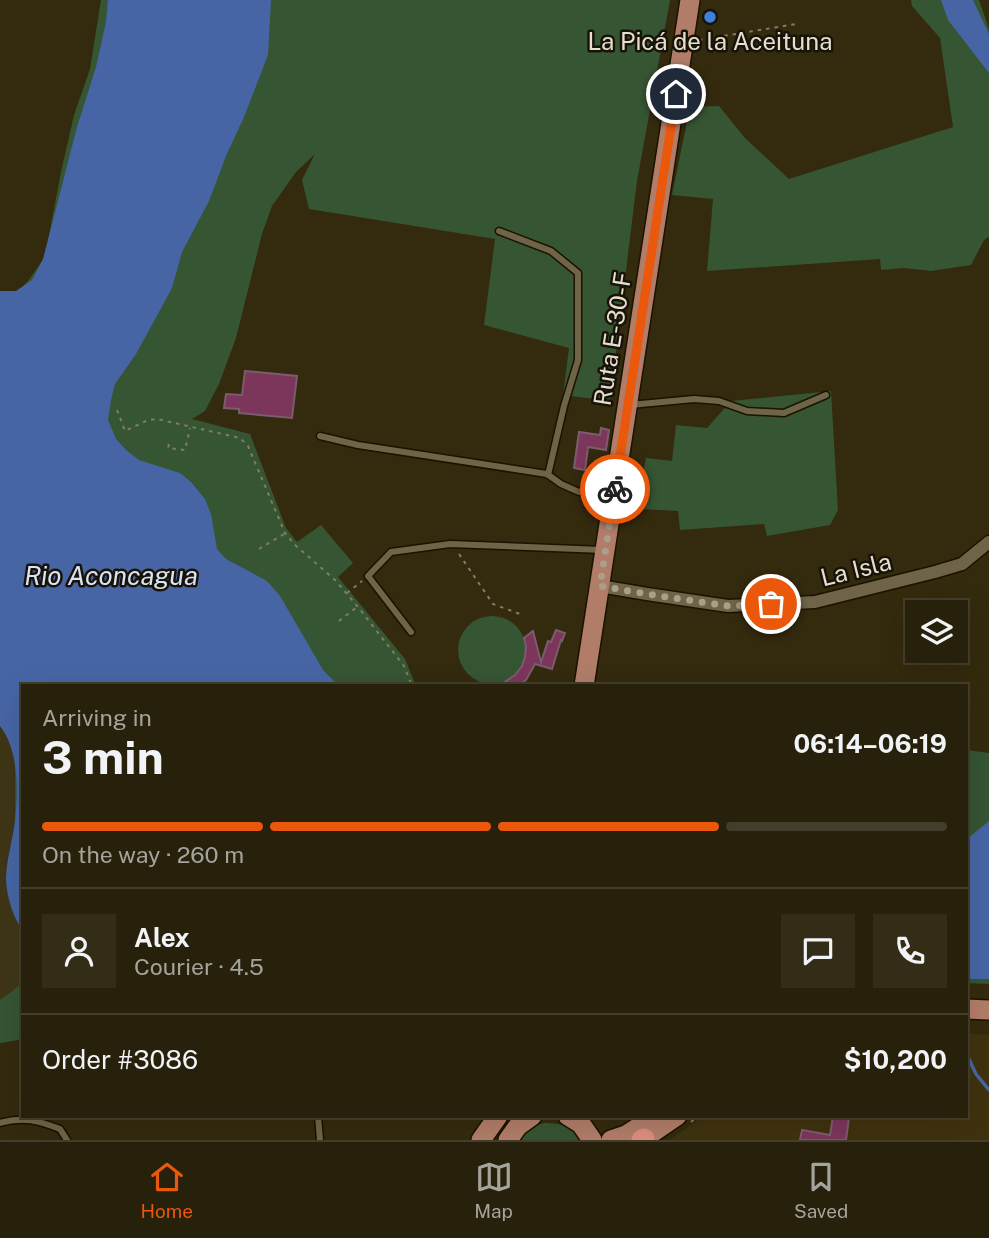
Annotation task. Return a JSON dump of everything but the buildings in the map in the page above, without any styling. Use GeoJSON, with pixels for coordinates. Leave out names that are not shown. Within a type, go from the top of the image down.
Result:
{"type":"FeatureCollection","features":[{"type":"Feature","properties":{"kind":"main road","name":"Ruta E-30-F"},"geometry":{"type":"LineString","coordinates":[[584,684],[690,0]]}},
{"type":"Feature","properties":{"kind":"main road"},"geometry":{"type":"LineString","coordinates":[[968,1009],[989,1010]]}},
{"type":"Feature","properties":{"kind":"main road"},"geometry":{"type":"LineString","coordinates":[[481,1140],[497,1118]]}},
{"type":"Feature","properties":{"kind":"main road"},"geometry":{"type":"LineString","coordinates":[[509,1139],[511,1118]]}},
{"type":"Feature","properties":{"kind":"main road"},"geometry":{"type":"LineString","coordinates":[[509,1139],[518,1126],[529,1118]]}},
{"type":"Feature","properties":{"kind":"main road"},"geometry":{"type":"LineString","coordinates":[[571,1118],[581,1124],[593,1140]]}},
{"type":"Feature","properties":{"kind":"main road"},"geometry":{"type":"LineString","coordinates":[[611,1140],[626,1135],[653,1118]]}},
{"type":"Feature","properties":{"kind":"main road"},"geometry":{"type":"LineString","coordinates":[[642,1139],[674,1118]]}},
{"type":"Feature","properties":{"kind":"street","name":"La Isla"},"geometry":{"type":"LineString","coordinates":[[600,586],[728,606],[815,602],[962,564],[989,542]]}},
{"type":"Feature","properties":{"kind":"lane"},"geometry":{"type":"LineString","coordinates":[[499,231],[551,251],[578,273],[578,360],[564,405],[548,475]]}},
{"type":"Feature","properties":{"kind":"lane"},"geometry":{"type":"LineString","coordinates":[[628,405],[694,399],[719,401],[747,411],[784,413],[826,395]]}},
{"type":"Feature","properties":{"kind":"lane"},"geometry":{"type":"LineString","coordinates":[[320,436],[358,445],[548,475],[579,492],[615,484]]}},
{"type":"Feature","properties":{"kind":"lane"},"geometry":{"type":"LineString","coordinates":[[411,632],[368,576],[391,552],[453,544],[605,550]]}},
{"type":"Feature","properties":{"kind":"lane"},"geometry":{"type":"LineString","coordinates":[[0,1122],[20,1118],[50,1125],[60,1129],[67,1140]]}},
{"type":"Feature","properties":{"kind":"lane"},"geometry":{"type":"LineString","coordinates":[[318,1118],[320,1140]]}},
{"type":"Feature","properties":{"kind":"path"},"geometry":{"type":"LineString","coordinates":[[684,42],[796,24]]}},
{"type":"Feature","properties":{"kind":"path"},"geometry":{"type":"LineString","coordinates":[[117,410],[125,431],[148,420],[157,419],[240,438],[248,446],[285,533],[335,580],[358,607],[404,666],[411,684]]}},
{"type":"Feature","properties":{"kind":"path"},"geometry":{"type":"LineString","coordinates":[[169,444],[168,448],[185,450],[190,427]]}},
{"type":"Feature","properties":{"kind":"path"},"geometry":{"type":"LineString","coordinates":[[259,549],[285,533]]}},
{"type":"Feature","properties":{"kind":"path"},"geometry":{"type":"LineString","coordinates":[[453,544],[494,604],[520,614]]}},
{"type":"Feature","properties":{"kind":"path"},"geometry":{"type":"LineString","coordinates":[[346,593],[368,576]]}},
{"type":"Feature","properties":{"kind":"path"},"geometry":{"type":"LineString","coordinates":[[339,621],[358,607]]}},
{"type":"Feature","properties":{"kind":"shaded area"},"geometry":{"type":"Polygon","coordinates":[[[968,1033],[989,1035],[989,1140],[669,1140],[702,1118],[968,1118],[968,1033]]]}},
{"type":"Feature","properties":{"kind":"green space"},"geometry":{"type":"Polygon","coordinates":[[[101,0],[670,0],[637,181],[610,401],[563,395],[569,348],[484,325],[495,239],[309,209],[302,180],[315,154],[296,172],[272,206],[262,234],[236,338],[219,384],[205,411],[192,419],[250,434],[286,528],[297,542],[321,525],[353,563],[338,577],[405,659],[415,684],[21,684],[21,1039],[0,1043],[0,295],[17,293],[45,257],[74,115],[90,69],[101,0]]]}},
{"type":"Feature","properties":{"kind":"green space"},"geometry":{"type":"Polygon","coordinates":[[[911,0],[979,0],[989,29],[989,237],[984,240],[971,265],[931,271],[904,268],[881,270],[880,259],[707,271],[713,199],[672,195],[690,107],[719,106],[745,138],[789,179],[953,127],[940,38],[912,6],[911,0]]]}},
{"type":"Feature","properties":{"kind":"green space"},"geometry":{"type":"Polygon","coordinates":[[[831,391],[838,510],[830,525],[767,536],[764,524],[680,530],[678,511],[622,508],[627,486],[640,488],[646,458],[672,461],[676,425],[707,428],[731,401],[831,391]]]}},
{"type":"Feature","properties":{"kind":"green space"},"geometry":{"type":"Polygon","coordinates":[[[492,616],[505,619],[516,626],[523,637],[526,650],[523,663],[516,674],[505,681],[492,684],[479,681],[468,674],[461,663],[458,650],[461,637],[468,626],[479,619],[492,616]]]}},
{"type":"Feature","properties":{"kind":"green space"},"geometry":{"type":"Polygon","coordinates":[[[968,750],[989,753],[989,984],[968,983],[968,750]]]}},
{"type":"Feature","properties":{"kind":"green space"},"geometry":{"type":"Polygon","coordinates":[[[544,1123],[566,1126],[582,1140],[519,1140],[530,1129],[544,1123]]]}},
{"type":"Feature","properties":{"kind":"sand"},"geometry":{"type":"Polygon","coordinates":[[[0,726],[6,733],[15,756],[15,821],[10,849],[21,930],[21,984],[0,1000],[0,726]]]}},
{"type":"Feature","properties":{"kind":"water","name":"Rio Aconcagua"},"geometry":{"type":"Polygon","coordinates":[[[108,0],[271,0],[268,55],[244,117],[209,201],[182,252],[172,288],[136,354],[115,384],[108,420],[116,439],[139,460],[180,473],[191,482],[205,499],[211,514],[217,549],[226,559],[267,581],[280,596],[323,670],[337,684],[21,684],[21,927],[13,913],[6,880],[15,821],[16,771],[11,747],[0,726],[0,291],[16,291],[32,280],[43,259],[106,22],[108,0]]]}},
{"type":"Feature","properties":{"kind":"water"},"geometry":{"type":"Polygon","coordinates":[[[941,0],[973,0],[989,34],[989,73],[948,20],[941,0]]]}},
{"type":"Feature","properties":{"kind":"water"},"geometry":{"type":"Polygon","coordinates":[[[989,821],[989,979],[968,979],[968,838],[989,821]]]}},
{"type":"Feature","properties":{"kind":"waterway"},"geometry":{"type":"LineString","coordinates":[[968,1057],[976,1074],[989,1090]]}},
{"type":"Feature","properties":{"kind":"way so far"},"geometry":{"type":"LineString","coordinates":[[615,489],[600,586],[728,606],[771,604]]}},
{"type":"Feature","properties":{"kind":"place","name":"La Picá de la Aceituna"},"geometry":{"type":"Point","coordinates":[710,17]}},
{"type":"Feature","properties":{"kind":"route"},"geometry":{"type":"LineString","coordinates":[[615,489],[676,94]]}}]}
